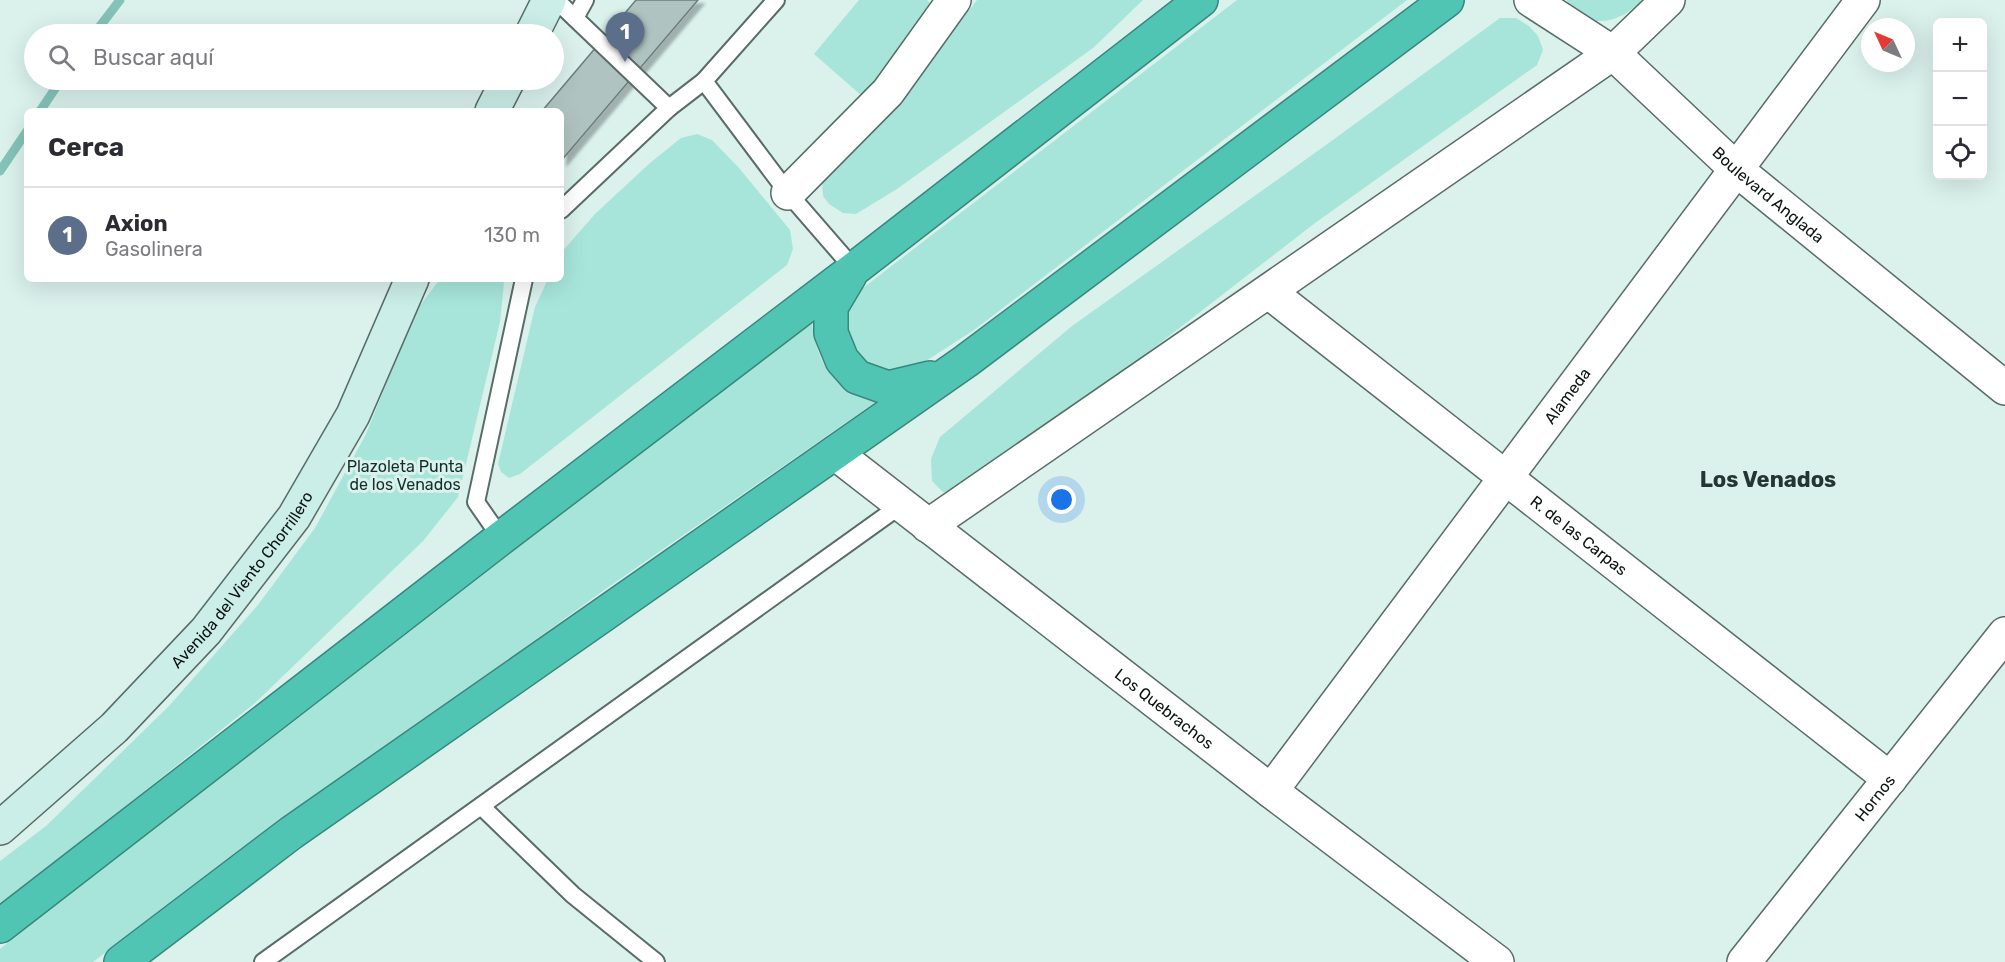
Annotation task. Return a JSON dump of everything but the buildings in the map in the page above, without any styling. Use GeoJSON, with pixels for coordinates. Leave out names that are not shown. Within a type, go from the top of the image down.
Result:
{"type":"FeatureCollection","features":[{"type":"Feature","properties":{"kind":"highway"},"geometry":{"type":"LineString","coordinates":[[0,926],[1201,0]]}},
{"type":"Feature","properties":{"kind":"highway"},"geometry":{"type":"LineString","coordinates":[[132,959],[291,833],[966,361],[1447,0]]}},
{"type":"Feature","properties":{"kind":"highway"},"geometry":{"type":"LineString","coordinates":[[854,269],[831,307],[831,333],[842,360],[857,377],[888,388],[925,381],[966,361]]}},
{"type":"Feature","properties":{"kind":"main road"},"geometry":{"type":"LineString","coordinates":[[544,24],[562,9]]}},
{"type":"Feature","properties":{"kind":"main road"},"geometry":{"type":"LineString","coordinates":[[494,108],[503,90]]}},
{"type":"Feature","properties":{"kind":"main road","name":"Avenida del Viento Chorrillero"},"geometry":{"type":"LineString","coordinates":[[0,828],[114,728],[206,631],[294,517],[353,416],[411,282]]}},
{"type":"Feature","properties":{"kind":"street"},"geometry":{"type":"LineString","coordinates":[[788,193],[888,93],[954,0]]}},
{"type":"Feature","properties":{"kind":"street","name":"Boulevard Anglada"},"geometry":{"type":"LineString","coordinates":[[1531,0],[1613,53],[1737,170],[2005,388]]}},
{"type":"Feature","properties":{"kind":"street"},"geometry":{"type":"LineString","coordinates":[[928,526],[1613,53],[1668,0]]}},
{"type":"Feature","properties":{"kind":"street","name":"Alameda"},"geometry":{"type":"LineString","coordinates":[[1271,791],[1863,0]]}},
{"type":"Feature","properties":{"kind":"street","name":"R. de las Carpas"},"geometry":{"type":"LineString","coordinates":[[1269,292],[1890,778]]}},
{"type":"Feature","properties":{"kind":"street","name":"Los Quebrachos"},"geometry":{"type":"LineString","coordinates":[[835,453],[1271,791],[1497,962]]}},
{"type":"Feature","properties":{"kind":"street","name":"Hornos"},"geometry":{"type":"LineString","coordinates":[[1744,962],[2005,634]]}},
{"type":"Feature","properties":{"kind":"lane"},"geometry":{"type":"LineString","coordinates":[[556,0],[562,9],[669,108]]}},
{"type":"Feature","properties":{"kind":"lane"},"geometry":{"type":"LineString","coordinates":[[562,9],[585,0]]}},
{"type":"Feature","properties":{"kind":"lane"},"geometry":{"type":"LineString","coordinates":[[564,207],[669,108],[704,81],[776,0]]}},
{"type":"Feature","properties":{"kind":"lane"},"geometry":{"type":"LineString","coordinates":[[704,81],[788,193],[854,269]]}},
{"type":"Feature","properties":{"kind":"lane"},"geometry":{"type":"LineString","coordinates":[[501,538],[476,502],[523,282]]}},
{"type":"Feature","properties":{"kind":"lane"},"geometry":{"type":"LineString","coordinates":[[263,962],[901,505]]}},
{"type":"Feature","properties":{"kind":"lane"},"geometry":{"type":"LineString","coordinates":[[481,806],[573,895],[656,962]]}},
{"type":"Feature","properties":{"kind":"green space"},"geometry":{"type":"Polygon","coordinates":[[[859,0],[927,0],[931,4],[902,55],[862,96],[814,54],[859,0]]]}},
{"type":"Feature","properties":{"kind":"green space"},"geometry":{"type":"Polygon","coordinates":[[[977,0],[1143,0],[1093,48],[897,189],[856,214],[843,213],[829,204],[823,196],[822,181],[938,41],[948,38],[977,0]]]}},
{"type":"Feature","properties":{"kind":"green space"},"geometry":{"type":"Polygon","coordinates":[[[1237,0],[1407,0],[974,330],[926,361],[894,374],[873,368],[857,353],[846,333],[849,310],[863,288],[1237,0]]]}},
{"type":"Feature","properties":{"kind":"green space"},"geometry":{"type":"Polygon","coordinates":[[[1567,0],[1643,0],[1619,17],[1601,21],[1584,17],[1571,7],[1567,0]]]}},
{"type":"Feature","properties":{"kind":"green space"},"geometry":{"type":"Polygon","coordinates":[[[1500,18],[1516,18],[1529,26],[1538,36],[1543,50],[1537,65],[1315,223],[1040,436],[963,490],[943,492],[932,481],[931,459],[940,437],[1072,326],[1500,18]]]}},
{"type":"Feature","properties":{"kind":"green space"},"geometry":{"type":"Polygon","coordinates":[[[697,134],[712,140],[739,168],[790,230],[793,249],[787,265],[520,474],[509,478],[501,472],[498,464],[535,307],[547,282],[564,282],[564,250],[595,214],[681,138],[697,134]]]}},
{"type":"Feature","properties":{"kind":"green space","name":"Plazoleta Punta de los Venados"},"geometry":{"type":"Polygon","coordinates":[[[438,282],[504,283],[500,322],[458,497],[423,541],[255,703],[0,906],[0,861],[46,826],[169,706],[258,605],[315,528],[366,434],[415,312],[438,282]]]}},
{"type":"Feature","properties":{"kind":"green space"},"geometry":{"type":"Polygon","coordinates":[[[812,321],[818,351],[830,373],[849,389],[877,401],[607,588],[150,918],[93,962],[0,962],[0,949],[173,812],[812,321]]]}},
{"type":"Feature","properties":{"kind":"waterway"},"geometry":{"type":"LineString","coordinates":[[102,24],[120,0]]}},
{"type":"Feature","properties":{"kind":"waterway"},"geometry":{"type":"LineString","coordinates":[[42,108],[54,90]]}},
{"type":"Feature","properties":{"kind":"waterway"},"geometry":{"type":"LineString","coordinates":[[0,171],[24,135]]}},
{"type":"Feature","properties":{"kind":"place","name":"Axion"},"geometry":{"type":"Point","coordinates":[625,62]}},
{"type":"Feature","properties":{"kind":"district","name":"Los Venados"},"geometry":{"type":"Point","coordinates":[1768,479]}}]}
